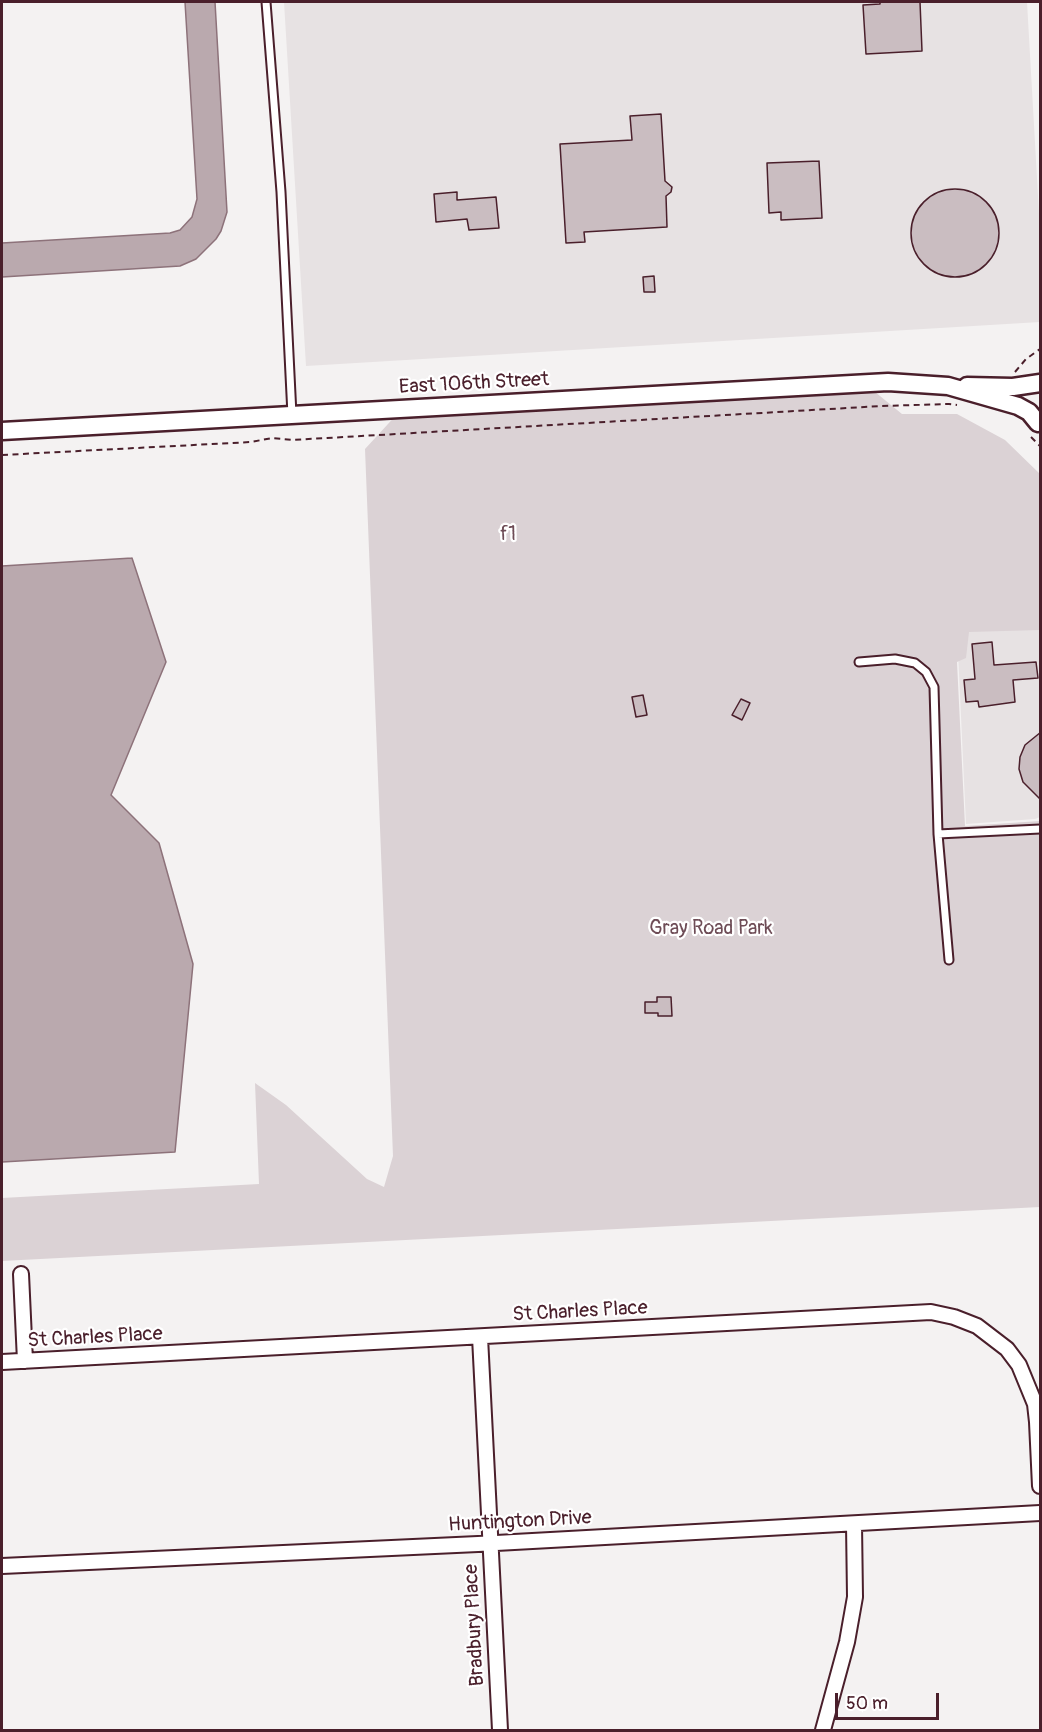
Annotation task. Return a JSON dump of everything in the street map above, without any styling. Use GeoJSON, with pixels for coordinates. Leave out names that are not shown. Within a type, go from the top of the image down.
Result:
{"type":"FeatureCollection","features":[{"type":"Feature","properties":{"kind":"street","name":"East 106th Street"},"geometry":{"type":"LineString","coordinates":[[2,431],[870,382],[1013,387],[1041,384]]}},
{"type":"Feature","properties":{"kind":"street"},"geometry":{"type":"LineString","coordinates":[[1036,428],[1034,405],[1036,393],[1041,384]]}},
{"type":"Feature","properties":{"kind":"street","name":"East 106th Street"},"geometry":{"type":"LineString","coordinates":[[948,386],[1018,406],[1029,412],[1036,428]]}},
{"type":"Feature","properties":{"kind":"street"},"geometry":{"type":"LineString","coordinates":[[21,1274],[25,1361]]}},
{"type":"Feature","properties":{"kind":"street","name":"St Charles Place"},"geometry":{"type":"LineString","coordinates":[[2,1362],[930,1312],[954,1317],[977,1326],[1007,1349],[1019,1365],[1035,1404],[1041,1486]]}},
{"type":"Feature","properties":{"kind":"street","name":"Bradbury Place"},"geometry":{"type":"LineString","coordinates":[[480,1337],[500,1731]]}},
{"type":"Feature","properties":{"kind":"street","name":"Huntington Drive"},"geometry":{"type":"LineString","coordinates":[[2,1566],[491,1544],[1041,1513]]}},
{"type":"Feature","properties":{"kind":"street"},"geometry":{"type":"LineString","coordinates":[[823,1731],[847,1642],[855,1597],[854,1524]]}},
{"type":"Feature","properties":{"kind":"lane"},"geometry":{"type":"LineString","coordinates":[[266,2],[281,192],[292,416]]}},
{"type":"Feature","properties":{"kind":"lane"},"geometry":{"type":"LineString","coordinates":[[859,662],[895,659],[915,663],[926,672],[934,687],[938,834],[949,960]]}},
{"type":"Feature","properties":{"kind":"lane"},"geometry":{"type":"LineString","coordinates":[[938,834],[1041,829]]}},
{"type":"Feature","properties":{"kind":"path"},"geometry":{"type":"LineString","coordinates":[[1013,375],[1026,359],[1041,349]]}},
{"type":"Feature","properties":{"kind":"path"},"geometry":{"type":"LineString","coordinates":[[2,455],[251,442],[272,438],[314,439],[882,406],[949,404],[958,406]]}},
{"type":"Feature","properties":{"kind":"path"},"geometry":{"type":"LineString","coordinates":[[1036,428],[1041,446]]}},
{"type":"Feature","properties":{"kind":"shaded area"},"geometry":{"type":"Polygon","coordinates":[[[185,2],[215,2],[227,212],[216,239],[196,259],[180,266],[2,277],[2,243],[170,233],[180,230],[192,217],[197,199],[185,2]]]}},
{"type":"Feature","properties":{"kind":"shaded area"},"geometry":{"type":"Polygon","coordinates":[[[284,2],[1027,2],[1040,231],[1040,322],[306,366],[284,2]]]}},
{"type":"Feature","properties":{"kind":"shaded area"},"geometry":{"type":"Polygon","coordinates":[[[132,558],[166,662],[111,795],[159,843],[193,964],[175,1152],[2,1162],[2,566],[132,558]]]}},
{"type":"Feature","properties":{"kind":"shaded area"},"geometry":{"type":"Polygon","coordinates":[[[1040,625],[1040,817],[966,824],[957,630],[1040,625]]]}},
{"type":"Feature","properties":{"kind":"green space"},"geometry":{"type":"Polygon","coordinates":[[[869,387],[902,414],[957,414],[1005,440],[1040,474],[1040,630],[969,632],[966,658],[957,662],[965,826],[1040,821],[1040,1207],[2,1261],[2,1198],[259,1184],[255,1083],[286,1105],[367,1179],[384,1187],[393,1156],[365,449],[399,412],[869,387]]]}},
{"type":"Feature","properties":{"kind":"building"},"geometry":{"type":"Polygon","coordinates":[[[880,2],[920,2],[922,51],[866,54],[863,5],[880,4],[880,2]]]}},
{"type":"Feature","properties":{"kind":"building"},"geometry":{"type":"Polygon","coordinates":[[[661,114],[665,181],[672,187],[671,192],[666,196],[667,227],[584,232],[585,242],[566,243],[560,144],[632,140],[630,116],[661,114]]]}},
{"type":"Feature","properties":{"kind":"building"},"geometry":{"type":"Polygon","coordinates":[[[819,161],[822,218],[781,220],[781,212],[769,213],[767,163],[819,161]]]}},
{"type":"Feature","properties":{"kind":"building"},"geometry":{"type":"Polygon","coordinates":[[[955,189],[972,192],[986,202],[996,216],[999,233],[996,250],[986,264],[972,274],[955,277],[938,274],[924,264],[914,250],[911,233],[914,216],[924,202],[938,192],[955,189]]]}},
{"type":"Feature","properties":{"kind":"building"},"geometry":{"type":"Polygon","coordinates":[[[457,192],[457,200],[496,197],[499,228],[469,230],[467,219],[436,222],[434,194],[457,192]]]}},
{"type":"Feature","properties":{"kind":"building"},"geometry":{"type":"Polygon","coordinates":[[[654,276],[655,292],[644,292],[643,277],[654,276]]]}},
{"type":"Feature","properties":{"kind":"building"},"geometry":{"type":"Polygon","coordinates":[[[992,642],[994,665],[1036,662],[1038,678],[1013,680],[1015,702],[979,707],[978,701],[966,702],[964,680],[975,679],[972,644],[992,642]]]}},
{"type":"Feature","properties":{"kind":"building"},"geometry":{"type":"Polygon","coordinates":[[[643,695],[647,715],[636,717],[632,697],[643,695]]]}},
{"type":"Feature","properties":{"kind":"building"},"geometry":{"type":"Polygon","coordinates":[[[741,699],[750,703],[742,720],[732,715],[741,699]]]}},
{"type":"Feature","properties":{"kind":"building"},"geometry":{"type":"Polygon","coordinates":[[[1041,732],[1041,800],[1023,782],[1019,769],[1020,757],[1025,745],[1041,732]]]}},
{"type":"Feature","properties":{"kind":"building"},"geometry":{"type":"Polygon","coordinates":[[[657,997],[671,997],[672,1016],[645,1013],[645,1002],[657,1002],[657,997]]]}},
{"type":"Feature","properties":{"kind":"park label","name":"f1"},"geometry":{"type":"Point","coordinates":[508,535]}},
{"type":"Feature","properties":{"kind":"park label","name":"Gray Road Park"},"geometry":{"type":"Point","coordinates":[711,929]}}]}
